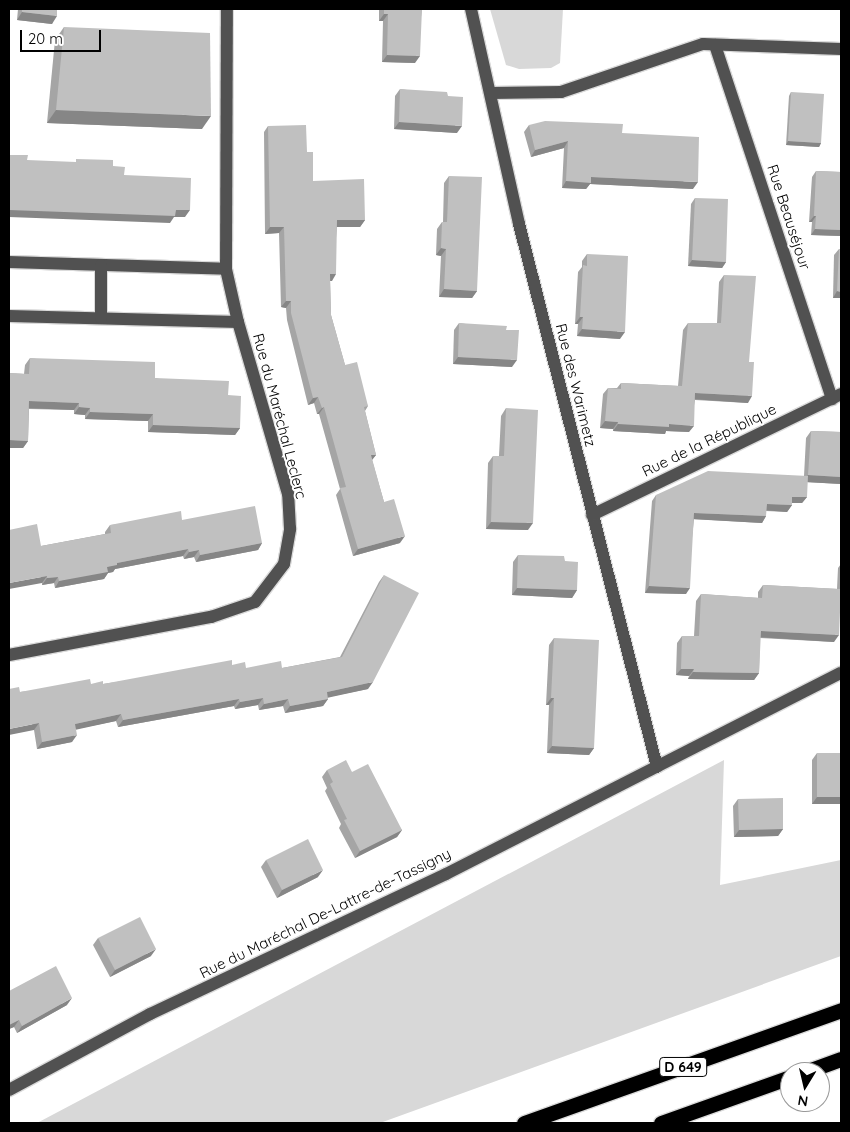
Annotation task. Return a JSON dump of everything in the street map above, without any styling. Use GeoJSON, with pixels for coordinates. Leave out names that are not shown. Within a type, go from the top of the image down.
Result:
{"type":"FeatureCollection","features":[{"type":"Feature","properties":{"kind":"highway","name":"D 649"},"geometry":{"type":"LineString","coordinates":[[524,1123],[841,1010]]}},
{"type":"Feature","properties":{"kind":"highway"},"geometry":{"type":"LineString","coordinates":[[661,1123],[780,1081]]}},
{"type":"Feature","properties":{"kind":"street","name":"Rue du Maréchal Leclerc"},"geometry":{"type":"LineString","coordinates":[[9,655],[211,618],[255,602],[284,564],[290,529],[288,494],[238,322],[226,269],[227,9]]}},
{"type":"Feature","properties":{"kind":"street","name":"Rue des Warimetz"},"geometry":{"type":"LineString","coordinates":[[471,9],[522,233],[657,766]]}},
{"type":"Feature","properties":{"kind":"street"},"geometry":{"type":"LineString","coordinates":[[490,93],[561,92],[703,44],[841,50]]}},
{"type":"Feature","properties":{"kind":"street","name":"Rue Beauséjour"},"geometry":{"type":"LineString","coordinates":[[715,45],[836,397]]}},
{"type":"Feature","properties":{"kind":"street"},"geometry":{"type":"LineString","coordinates":[[9,262],[226,269]]}},
{"type":"Feature","properties":{"kind":"street"},"geometry":{"type":"LineString","coordinates":[[101,265],[101,318]]}},
{"type":"Feature","properties":{"kind":"street"},"geometry":{"type":"LineString","coordinates":[[9,316],[238,322]]}},
{"type":"Feature","properties":{"kind":"street","name":"Rue de la République"},"geometry":{"type":"LineString","coordinates":[[592,515],[836,397]]}},
{"type":"Feature","properties":{"kind":"street","name":"Rue du Maréchal De-Lattre-de-Tassigny"},"geometry":{"type":"LineString","coordinates":[[9,1090],[150,1014],[446,874],[841,673]]}},
{"type":"Feature","properties":{"kind":"shaded area"},"geometry":{"type":"Polygon","coordinates":[[[490,9],[563,9],[560,63],[551,68],[519,69],[506,65],[490,9]]]}},
{"type":"Feature","properties":{"kind":"shaded area"},"geometry":{"type":"Polygon","coordinates":[[[724,760],[720,885],[841,860],[841,956],[380,1123],[37,1123],[724,760]]]}},
{"type":"Feature","properties":{"kind":"building"},"geometry":{"type":"Polygon","coordinates":[[[22,9],[57,9],[57,16],[22,12],[22,9]]]}},
{"type":"Feature","properties":{"kind":"building"},"geometry":{"type":"Polygon","coordinates":[[[384,9],[422,9],[420,56],[387,55],[388,14],[384,14],[384,9]]]}},
{"type":"Feature","properties":{"kind":"building"},"geometry":{"type":"Polygon","coordinates":[[[64,27],[210,33],[211,116],[56,110],[64,27]]]}},
{"type":"Feature","properties":{"kind":"building"},"geometry":{"type":"Polygon","coordinates":[[[400,89],[447,92],[448,96],[463,97],[462,126],[399,122],[400,89]]]}},
{"type":"Feature","properties":{"kind":"building"},"geometry":{"type":"Polygon","coordinates":[[[791,92],[824,94],[821,143],[788,141],[791,92]]]}},
{"type":"Feature","properties":{"kind":"building"},"geometry":{"type":"Polygon","coordinates":[[[545,121],[623,124],[622,133],[699,137],[698,182],[591,177],[591,183],[566,181],[568,141],[535,150],[529,125],[545,121]]]}},
{"type":"Feature","properties":{"kind":"building"},"geometry":{"type":"Polygon","coordinates":[[[306,125],[307,152],[313,152],[313,181],[364,179],[365,220],[337,220],[336,274],[330,274],[331,315],[345,365],[357,362],[368,406],[364,407],[376,455],[371,455],[384,502],[394,499],[405,536],[358,549],[340,488],[346,487],[324,407],[322,408],[318,397],[313,398],[291,313],[291,301],[286,301],[284,227],[270,227],[268,126],[306,125]]]}},
{"type":"Feature","properties":{"kind":"building"},"geometry":{"type":"Polygon","coordinates":[[[9,155],[28,155],[27,160],[76,162],[76,159],[113,160],[113,166],[125,167],[124,175],[191,178],[190,210],[176,210],[175,216],[9,210],[9,155]]]}},
{"type":"Feature","properties":{"kind":"building"},"geometry":{"type":"Polygon","coordinates":[[[816,171],[841,172],[841,230],[815,229],[816,171]]]}},
{"type":"Feature","properties":{"kind":"building"},"geometry":{"type":"Polygon","coordinates":[[[449,176],[482,177],[477,291],[444,289],[446,249],[441,248],[442,222],[447,222],[449,176]]]}},
{"type":"Feature","properties":{"kind":"building"},"geometry":{"type":"Polygon","coordinates":[[[695,198],[728,199],[726,262],[692,260],[695,198]]]}},
{"type":"Feature","properties":{"kind":"building"},"geometry":{"type":"Polygon","coordinates":[[[839,249],[841,249],[841,292],[837,291],[839,249]]]}},
{"type":"Feature","properties":{"kind":"building"},"geometry":{"type":"Polygon","coordinates":[[[587,254],[628,256],[625,332],[582,329],[583,317],[580,317],[583,265],[587,266],[587,254]]]}},
{"type":"Feature","properties":{"kind":"building"},"geometry":{"type":"Polygon","coordinates":[[[724,275],[756,276],[749,362],[754,362],[752,396],[695,393],[694,426],[669,424],[669,427],[618,424],[618,422],[605,421],[608,388],[621,389],[621,383],[682,386],[688,323],[721,323],[724,275]]]}},
{"type":"Feature","properties":{"kind":"building"},"geometry":{"type":"Polygon","coordinates":[[[459,323],[507,326],[506,330],[519,330],[517,360],[458,357],[459,323]]]}},
{"type":"Feature","properties":{"kind":"building"},"geometry":{"type":"Polygon","coordinates":[[[30,358],[155,362],[155,378],[229,381],[228,395],[241,396],[240,428],[153,425],[153,414],[90,412],[90,408],[79,407],[79,403],[29,401],[28,441],[9,440],[9,373],[29,374],[30,358]]]}},
{"type":"Feature","properties":{"kind":"building"},"geometry":{"type":"Polygon","coordinates":[[[506,408],[538,410],[533,523],[491,522],[493,456],[504,456],[506,408]]]}},
{"type":"Feature","properties":{"kind":"building"},"geometry":{"type":"Polygon","coordinates":[[[811,431],[841,432],[841,477],[808,475],[811,431]]]}},
{"type":"Feature","properties":{"kind":"building"},"geometry":{"type":"Polygon","coordinates":[[[708,471],[808,476],[807,497],[792,497],[792,505],[767,504],[766,516],[694,513],[690,588],[649,586],[656,495],[708,471]]]}},
{"type":"Feature","properties":{"kind":"building"},"geometry":{"type":"Polygon","coordinates":[[[255,506],[262,543],[200,555],[199,550],[189,552],[188,549],[117,563],[117,565],[107,567],[108,572],[59,581],[58,577],[47,578],[47,576],[9,583],[9,530],[37,524],[41,546],[111,533],[110,525],[181,511],[182,520],[255,506]]]}},
{"type":"Feature","properties":{"kind":"building"},"geometry":{"type":"Polygon","coordinates":[[[518,555],[564,556],[565,561],[578,562],[577,590],[517,588],[518,555]]]}},
{"type":"Feature","properties":{"kind":"building"},"geometry":{"type":"Polygon","coordinates":[[[384,575],[419,593],[373,682],[327,692],[328,699],[290,706],[288,699],[264,704],[263,698],[240,702],[239,699],[123,720],[121,714],[75,724],[77,735],[42,742],[39,723],[9,729],[9,689],[19,687],[20,692],[90,679],[91,684],[103,681],[103,684],[232,660],[232,665],[245,662],[246,668],[281,661],[282,668],[342,657],[384,575]]]}},
{"type":"Feature","properties":{"kind":"building"},"geometry":{"type":"Polygon","coordinates":[[[763,585],[841,589],[839,635],[761,631],[759,673],[693,672],[694,669],[681,669],[682,636],[699,636],[701,594],[762,598],[763,585]]]}},
{"type":"Feature","properties":{"kind":"building"},"geometry":{"type":"Polygon","coordinates":[[[554,638],[599,640],[594,748],[552,746],[554,698],[551,698],[554,638]]]}},
{"type":"Feature","properties":{"kind":"building"},"geometry":{"type":"Polygon","coordinates":[[[817,753],[841,753],[841,797],[817,797],[817,753]]]}},
{"type":"Feature","properties":{"kind":"building"},"geometry":{"type":"Polygon","coordinates":[[[346,760],[352,772],[368,764],[402,830],[360,851],[344,820],[347,819],[330,784],[333,782],[327,770],[346,760]]]}},
{"type":"Feature","properties":{"kind":"building"},"geometry":{"type":"Polygon","coordinates":[[[783,798],[783,829],[739,830],[738,799],[783,798]]]}},
{"type":"Feature","properties":{"kind":"building"},"geometry":{"type":"Polygon","coordinates":[[[308,839],[323,870],[282,890],[266,860],[308,839]]]}},
{"type":"Feature","properties":{"kind":"building"},"geometry":{"type":"Polygon","coordinates":[[[140,917],[156,949],[115,970],[98,938],[140,917]]]}},
{"type":"Feature","properties":{"kind":"building"},"geometry":{"type":"Polygon","coordinates":[[[56,966],[72,998],[22,1026],[19,1020],[9,1025],[9,991],[56,966]]]}}]}
